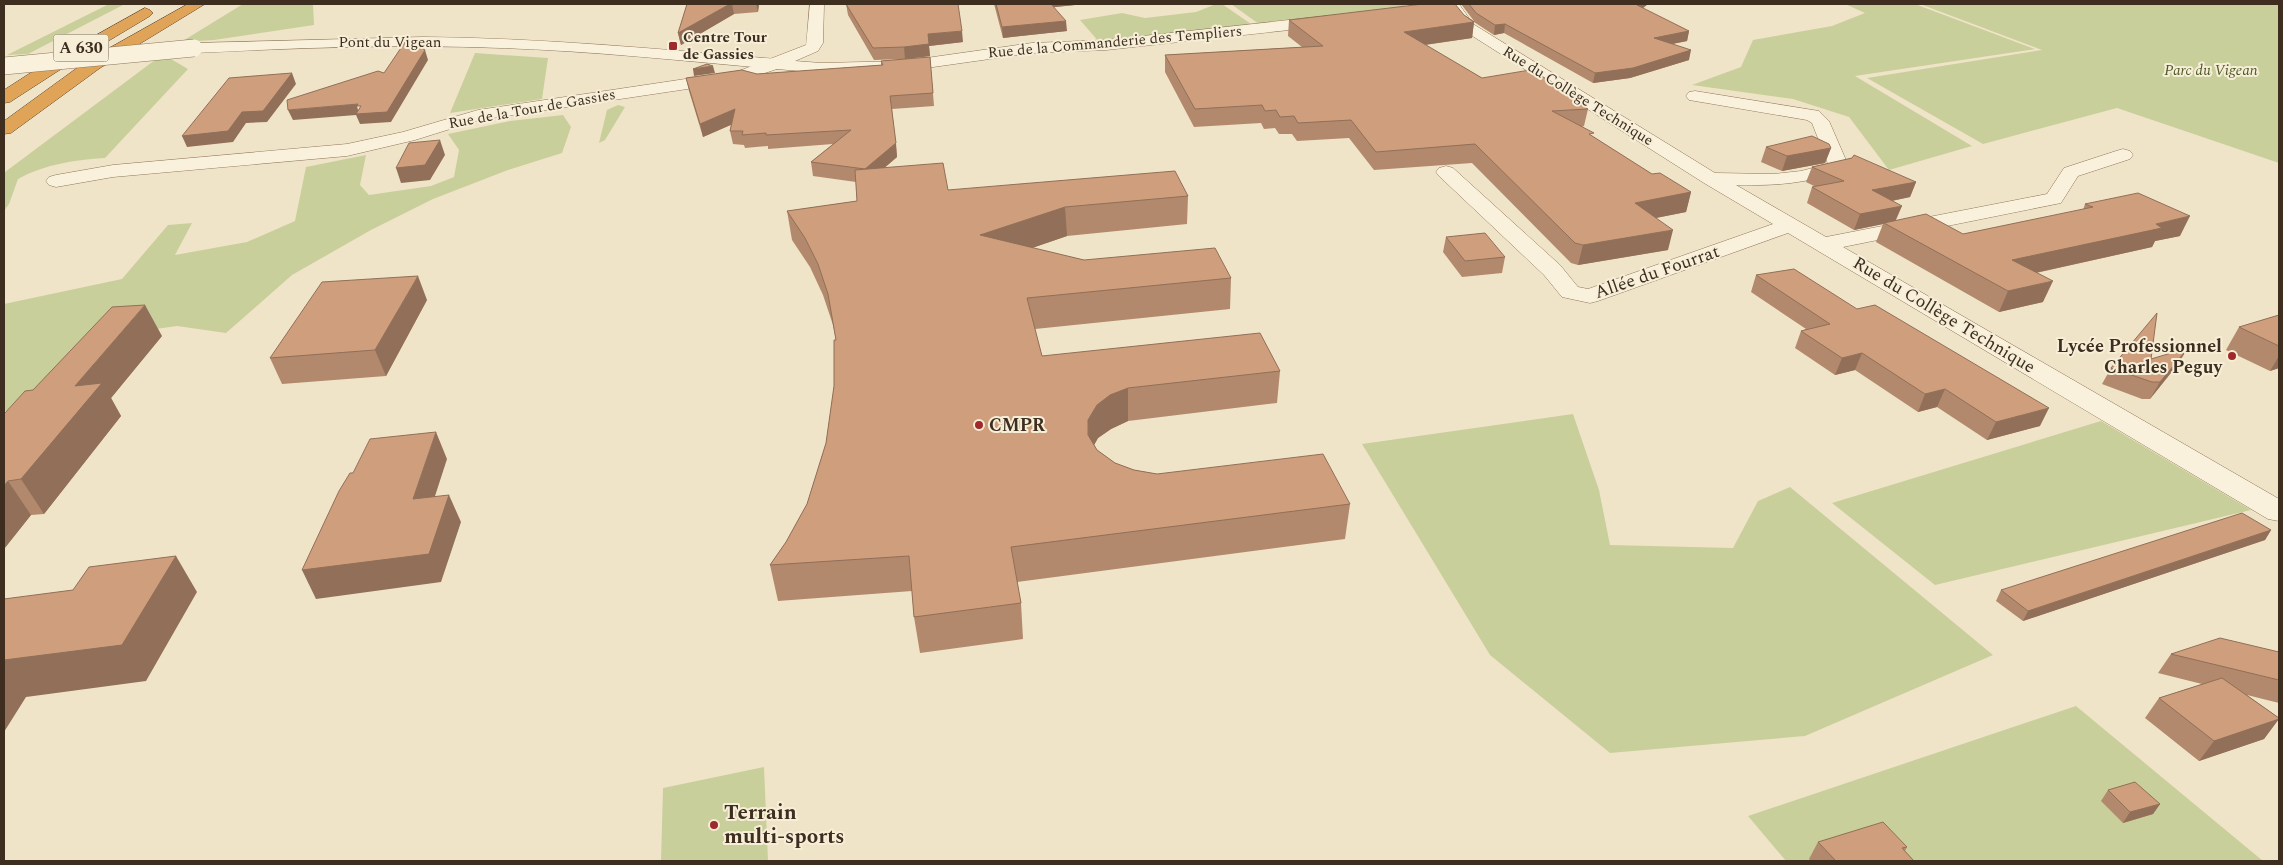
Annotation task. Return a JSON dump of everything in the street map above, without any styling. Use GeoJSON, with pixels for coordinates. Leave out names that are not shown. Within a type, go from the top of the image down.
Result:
{"type":"FeatureCollection","features":[{"type":"Feature","properties":{"kind":"highway","name":"A 630"},"geometry":{"type":"LineString","coordinates":[[4,98],[87,45],[162,4]]}},
{"type":"Feature","properties":{"kind":"highway","name":"A 630"},"geometry":{"type":"LineString","coordinates":[[4,129],[94,64],[122,48],[153,41],[204,6]]}},
{"type":"Feature","properties":{"kind":"street","name":"Rue de la Tour de Gassies"},"geometry":{"type":"LineString","coordinates":[[56,181],[113,171],[347,150],[408,136],[478,115],[746,74],[776,64],[812,48],[815,44],[817,4]]}},
{"type":"Feature","properties":{"kind":"street","name":"Rue du Collège Technique"},"geometry":{"type":"LineString","coordinates":[[1447,6],[1468,27],[1712,179],[2279,512]]}},
{"type":"Feature","properties":{"kind":"street","name":"Rue de la Commanderie des Templiers"},"geometry":{"type":"LineString","coordinates":[[776,64],[812,68],[878,68],[934,63],[1032,48],[1106,45],[1344,18]]}},
{"type":"Feature","properties":{"kind":"street","name":"Pont du Vigean"},"geometry":{"type":"LineString","coordinates":[[4,66],[194,48],[346,42],[502,43],[632,51],[776,64]]}},
{"type":"Feature","properties":{"kind":"street"},"geometry":{"type":"LineString","coordinates":[[1695,96],[1813,114],[1820,121],[1839,167],[1802,177],[1774,180],[1712,179]]}},
{"type":"Feature","properties":{"kind":"street"},"geometry":{"type":"LineString","coordinates":[[1825,244],[2054,198],[2071,172],[2123,155]]}},
{"type":"Feature","properties":{"kind":"street","name":"Allée du Fourrat"},"geometry":{"type":"LineString","coordinates":[[1446,172],[1552,270],[1570,292],[1578,295],[1590,296],[1792,226]]}},
{"type":"Feature","properties":{"kind":"green space"},"geometry":{"type":"Polygon","coordinates":[[[109,4],[125,4],[28,54],[7,55],[109,4]]]}},
{"type":"Feature","properties":{"kind":"green space"},"geometry":{"type":"Polygon","coordinates":[[[243,4],[313,4],[314,25],[214,40],[181,42],[243,4]]]}},
{"type":"Feature","properties":{"kind":"green space"},"geometry":{"type":"Polygon","coordinates":[[[1216,4],[1222,4],[1254,26],[1100,43],[1080,20],[1122,13],[1145,18],[1196,12],[1216,4]]]}},
{"type":"Feature","properties":{"kind":"green space"},"geometry":{"type":"Polygon","coordinates":[[[1231,4],[1405,4],[1406,8],[1259,24],[1231,4]]]}},
{"type":"Feature","properties":{"kind":"green space"},"geometry":{"type":"Polygon","coordinates":[[[1845,4],[1915,4],[2035,49],[1855,76],[1972,146],[1889,170],[1849,117],[1793,99],[1692,85],[1741,67],[1753,40],[1832,26],[1865,13],[1845,4]]]}},
{"type":"Feature","properties":{"kind":"green space","name":"Parc du Vigean"},"geometry":{"type":"Polygon","coordinates":[[[1920,4],[2279,4],[2279,163],[2117,108],[1983,144],[1867,78],[2042,50],[1920,4]]]}},
{"type":"Feature","properties":{"kind":"green space"},"geometry":{"type":"Polygon","coordinates":[[[475,53],[548,58],[542,99],[450,113],[475,53]]]}},
{"type":"Feature","properties":{"kind":"green space"},"geometry":{"type":"Polygon","coordinates":[[[171,59],[188,69],[105,158],[60,164],[18,179],[9,204],[4,211],[5,172],[155,60],[171,59]]]}},
{"type":"Feature","properties":{"kind":"green space"},"geometry":{"type":"Polygon","coordinates":[[[618,105],[625,107],[605,140],[599,143],[607,110],[618,105]]]}},
{"type":"Feature","properties":{"kind":"green space"},"geometry":{"type":"Polygon","coordinates":[[[563,115],[571,127],[562,153],[508,170],[433,199],[371,230],[292,275],[226,333],[177,326],[114,335],[109,401],[4,411],[4,304],[122,279],[168,225],[192,223],[175,255],[247,242],[295,221],[306,167],[366,155],[360,185],[369,195],[431,186],[454,177],[459,150],[448,134],[510,121],[563,115]]]}},
{"type":"Feature","properties":{"kind":"green space"},"geometry":{"type":"Polygon","coordinates":[[[1573,414],[1599,490],[1610,545],[1733,548],[1758,501],[1790,487],[1993,655],[1805,736],[1610,753],[1490,655],[1362,444],[1573,414]]]}},
{"type":"Feature","properties":{"kind":"green space"},"geometry":{"type":"Polygon","coordinates":[[[2101,421],[2251,510],[1935,585],[1832,503],[2101,421]]]}},
{"type":"Feature","properties":{"kind":"green space"},"geometry":{"type":"Polygon","coordinates":[[[2076,706],[2263,861],[1786,861],[1748,816],[2076,706]]]}},
{"type":"Feature","properties":{"kind":"green space","name":"Terrain multi-sports"},"geometry":{"type":"Polygon","coordinates":[[[764,767],[768,861],[661,861],[663,788],[764,767]]]}},
{"type":"Feature","properties":{"kind":"building"},"geometry":{"type":"Polygon","coordinates":[[[687,4],[730,4],[678,33],[687,4]]]}},
{"type":"Feature","properties":{"kind":"building"},"geometry":{"type":"Polygon","coordinates":[[[846,4],[958,4],[962,31],[928,34],[929,44],[873,48],[846,4]]]}},
{"type":"Feature","properties":{"kind":"building"},"geometry":{"type":"Polygon","coordinates":[[[996,4],[1051,4],[1066,21],[1002,27],[996,4]]]}},
{"type":"Feature","properties":{"kind":"building"},"geometry":{"type":"Polygon","coordinates":[[[1423,4],[1455,4],[1464,15],[1474,22],[1404,32],[1482,78],[1530,70],[1584,99],[1573,101],[1588,109],[1552,111],[1594,133],[1589,134],[1652,174],[1660,173],[1691,192],[1635,203],[1673,230],[1583,245],[1575,243],[1475,144],[1376,152],[1351,120],[1298,123],[1294,116],[1280,117],[1276,110],[1265,111],[1262,105],[1195,109],[1165,55],[1323,46],[1289,20],[1423,4]]]}},
{"type":"Feature","properties":{"kind":"building"},"geometry":{"type":"Polygon","coordinates":[[[1469,4],[1639,4],[1637,5],[1689,31],[1654,38],[1691,50],[1633,68],[1595,73],[1505,24],[1495,25],[1476,13],[1469,4]]]}},
{"type":"Feature","properties":{"kind":"building"},"geometry":{"type":"Polygon","coordinates":[[[407,39],[425,50],[387,112],[356,114],[361,106],[357,106],[358,104],[288,110],[287,100],[378,71],[384,73],[407,39]]]}},
{"type":"Feature","properties":{"kind":"building"},"geometry":{"type":"Polygon","coordinates":[[[930,57],[933,93],[890,96],[896,143],[865,169],[811,162],[851,130],[742,135],[743,131],[730,131],[735,109],[700,124],[686,78],[742,70],[757,74],[883,65],[881,61],[930,57]]]}},
{"type":"Feature","properties":{"kind":"building"},"geometry":{"type":"Polygon","coordinates":[[[707,64],[713,66],[693,69],[707,64]]]}},
{"type":"Feature","properties":{"kind":"building"},"geometry":{"type":"Polygon","coordinates":[[[292,73],[263,111],[242,112],[228,131],[182,136],[229,78],[292,73]]]}},
{"type":"Feature","properties":{"kind":"building"},"geometry":{"type":"Polygon","coordinates":[[[1812,136],[1829,144],[1831,148],[1787,156],[1766,147],[1812,136]]]}},
{"type":"Feature","properties":{"kind":"building"},"geometry":{"type":"Polygon","coordinates":[[[440,140],[425,165],[396,168],[409,143],[440,140]]]}},
{"type":"Feature","properties":{"kind":"building"},"geometry":{"type":"Polygon","coordinates":[[[1854,155],[1916,182],[1872,190],[1902,206],[1860,214],[1812,187],[1844,181],[1812,167],[1852,158],[1854,155]]]}},
{"type":"Feature","properties":{"kind":"building","name":"CMPR"},"geometry":{"type":"Polygon","coordinates":[[[943,163],[948,190],[1175,171],[1188,196],[1065,207],[980,235],[1084,260],[1215,248],[1231,278],[1027,298],[1042,356],[1260,333],[1280,371],[1128,388],[1110,395],[1097,405],[1088,420],[1088,435],[1097,450],[1115,463],[1134,470],[1157,474],[1323,454],[1350,504],[1011,547],[1021,603],[914,617],[909,556],[770,565],[786,542],[807,504],[826,443],[834,386],[834,340],[836,340],[828,294],[818,264],[805,238],[787,211],[857,201],[855,170],[943,163]]]}},
{"type":"Feature","properties":{"kind":"building"},"geometry":{"type":"Polygon","coordinates":[[[2138,193],[2190,216],[2156,224],[2162,228],[2012,260],[2053,281],[2008,291],[1884,223],[1926,214],[1963,234],[2093,207],[2085,204],[2138,193]]]}},
{"type":"Feature","properties":{"kind":"building"},"geometry":{"type":"Polygon","coordinates":[[[1485,233],[1505,257],[1465,261],[1446,237],[1485,233]]]}},
{"type":"Feature","properties":{"kind":"building"},"geometry":{"type":"Polygon","coordinates":[[[1794,269],[1857,309],[1875,305],[2049,408],[1996,422],[1945,389],[1925,394],[1862,353],[1842,358],[1801,331],[1830,324],[1756,275],[1794,269]]]}},
{"type":"Feature","properties":{"kind":"building"},"geometry":{"type":"Polygon","coordinates":[[[418,276],[375,350],[270,358],[322,282],[418,276]]]}},
{"type":"Feature","properties":{"kind":"building"},"geometry":{"type":"Polygon","coordinates":[[[145,305],[75,386],[102,383],[21,479],[8,481],[4,486],[4,414],[25,391],[33,390],[112,307],[145,305]]]}},
{"type":"Feature","properties":{"kind":"building"},"geometry":{"type":"Polygon","coordinates":[[[2157,313],[2151,359],[2188,348],[2160,382],[2152,382],[2111,368],[2157,313]]]}},
{"type":"Feature","properties":{"kind":"building"},"geometry":{"type":"Polygon","coordinates":[[[2279,315],[2279,346],[2239,327],[2279,315]]]}},
{"type":"Feature","properties":{"kind":"building"},"geometry":{"type":"Polygon","coordinates":[[[436,432],[413,499],[449,495],[429,554],[302,570],[339,491],[350,473],[353,473],[370,439],[436,432]]]}},
{"type":"Feature","properties":{"kind":"building"},"geometry":{"type":"Polygon","coordinates":[[[2242,513],[2271,530],[2028,611],[2001,590],[2242,513]]]}},
{"type":"Feature","properties":{"kind":"building"},"geometry":{"type":"Polygon","coordinates":[[[176,556],[122,645],[4,660],[4,599],[73,590],[89,567],[176,556]]]}},
{"type":"Feature","properties":{"kind":"building"},"geometry":{"type":"Polygon","coordinates":[[[2220,638],[2279,652],[2279,680],[2171,654],[2220,638]]]}},
{"type":"Feature","properties":{"kind":"building"},"geometry":{"type":"Polygon","coordinates":[[[2222,678],[2279,719],[2214,741],[2159,698],[2222,678]]]}},
{"type":"Feature","properties":{"kind":"building"},"geometry":{"type":"Polygon","coordinates":[[[2135,782],[2160,804],[2130,812],[2108,790],[2135,782]]]}},
{"type":"Feature","properties":{"kind":"building"},"geometry":{"type":"Polygon","coordinates":[[[1883,822],[1907,847],[1902,848],[1914,861],[1836,861],[1818,842],[1883,822]]]}},
{"type":"Feature","properties":{"kind":"place","name":"Centre Tour de Gassies"},"geometry":{"type":"Point","coordinates":[673,46]}},
{"type":"Feature","properties":{"kind":"place","name":"Lycée Professionnel Charles Peguy"},"geometry":{"type":"Point","coordinates":[2232,356]}},
{"type":"Feature","properties":{"kind":"place","name":"CMPR"},"geometry":{"type":"Point","coordinates":[979,425]}},
{"type":"Feature","properties":{"kind":"place","name":"Terrain multi-sports"},"geometry":{"type":"Point","coordinates":[714,825]}}]}
